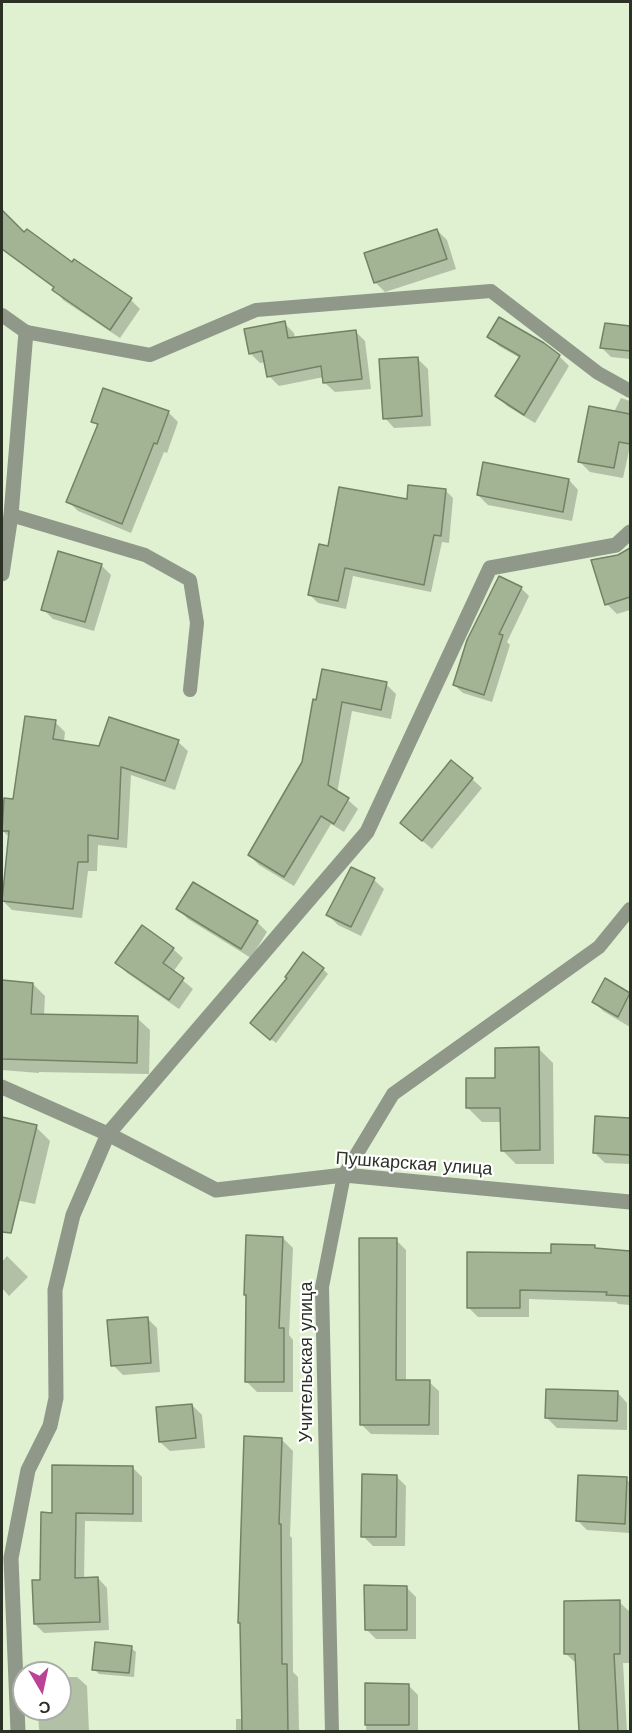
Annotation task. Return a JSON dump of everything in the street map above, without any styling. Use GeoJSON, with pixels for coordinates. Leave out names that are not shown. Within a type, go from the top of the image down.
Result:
{"type":"FeatureCollection","features":[{"type":"Feature","properties":{"kind":"street"},"geometry":{"type":"LineString","coordinates":[[2,574],[6,514],[26,332]]}},
{"type":"Feature","properties":{"kind":"street"},"geometry":{"type":"LineString","coordinates":[[18,1731],[10,1557],[28,1470],[50,1426],[56,1398],[55,1290],[73,1215],[108,1134],[367,832],[490,568],[616,545],[630,532]]}},
{"type":"Feature","properties":{"kind":"street","name":"Пушкарская улица"},"geometry":{"type":"LineString","coordinates":[[2,1087],[108,1134],[216,1190],[344,1175],[630,1202]]}},
{"type":"Feature","properties":{"kind":"lane"},"geometry":{"type":"LineString","coordinates":[[2,315],[26,332],[150,355],[256,310],[491,291],[598,373],[630,391]]}},
{"type":"Feature","properties":{"kind":"lane"},"geometry":{"type":"LineString","coordinates":[[6,514],[145,555],[190,580],[197,623],[190,690]]}},
{"type":"Feature","properties":{"kind":"lane","name":"Учительская улица"},"geometry":{"type":"LineString","coordinates":[[332,1731],[322,1287],[344,1175],[393,1094],[599,947],[630,909]]}},
{"type":"Feature","properties":{"kind":"building"},"geometry":{"type":"Polygon","coordinates":[[[2,210],[24,232],[27,229],[72,262],[74,259],[132,298],[110,330],[52,290],[54,287],[2,249],[2,210]]]}},
{"type":"Feature","properties":{"kind":"building"},"geometry":{"type":"Polygon","coordinates":[[[437,229],[447,259],[374,283],[364,253],[437,229]]]}},
{"type":"Feature","properties":{"kind":"building"},"geometry":{"type":"Polygon","coordinates":[[[499,317],[560,355],[524,415],[495,396],[520,356],[487,337],[499,317]]]}},
{"type":"Feature","properties":{"kind":"building"},"geometry":{"type":"Polygon","coordinates":[[[285,321],[288,338],[356,330],[362,379],[323,383],[321,366],[267,377],[262,351],[249,354],[244,329],[285,321]]]}},
{"type":"Feature","properties":{"kind":"building"},"geometry":{"type":"Polygon","coordinates":[[[605,323],[630,326],[630,351],[600,348],[605,323]]]}},
{"type":"Feature","properties":{"kind":"building"},"geometry":{"type":"Polygon","coordinates":[[[418,357],[422,416],[383,419],[379,359],[418,357]]]}},
{"type":"Feature","properties":{"kind":"building"},"geometry":{"type":"Polygon","coordinates":[[[103,388],[169,411],[122,524],[66,502],[98,424],[91,422],[103,388]]]}},
{"type":"Feature","properties":{"kind":"building"},"geometry":{"type":"Polygon","coordinates":[[[589,406],[630,414],[630,444],[619,442],[614,468],[578,462],[589,406]]]}},
{"type":"Feature","properties":{"kind":"building"},"geometry":{"type":"Polygon","coordinates":[[[483,462],[569,479],[563,512],[477,495],[483,462]]]}},
{"type":"Feature","properties":{"kind":"building"},"geometry":{"type":"Polygon","coordinates":[[[408,485],[446,489],[441,536],[434,535],[424,585],[345,568],[338,601],[308,595],[319,544],[328,546],[339,487],[407,499],[408,485]]]}},
{"type":"Feature","properties":{"kind":"building"},"geometry":{"type":"Polygon","coordinates":[[[630,548],[630,597],[605,605],[591,560],[618,555],[630,548]]]}},
{"type":"Feature","properties":{"kind":"building"},"geometry":{"type":"Polygon","coordinates":[[[58,551],[102,564],[85,622],[41,610],[58,551]]]}},
{"type":"Feature","properties":{"kind":"building"},"geometry":{"type":"Polygon","coordinates":[[[499,576],[522,587],[499,634],[503,635],[484,695],[453,685],[467,640],[499,576]]]}},
{"type":"Feature","properties":{"kind":"building"},"geometry":{"type":"Polygon","coordinates":[[[322,669],[387,682],[381,710],[342,702],[328,785],[349,798],[334,824],[321,816],[284,877],[248,855],[302,762],[313,699],[316,700],[322,669]]]}},
{"type":"Feature","properties":{"kind":"building"},"geometry":{"type":"Polygon","coordinates":[[[25,716],[56,720],[53,739],[99,746],[109,717],[179,740],[165,781],[121,767],[118,839],[88,835],[88,862],[78,862],[73,909],[2,901],[9,831],[2,831],[4,798],[13,799],[25,716]]]}},
{"type":"Feature","properties":{"kind":"building"},"geometry":{"type":"Polygon","coordinates":[[[451,760],[473,778],[422,841],[400,823],[451,760]]]}},
{"type":"Feature","properties":{"kind":"building"},"geometry":{"type":"Polygon","coordinates":[[[351,867],[375,878],[351,927],[326,915],[351,867]]]}},
{"type":"Feature","properties":{"kind":"building"},"geometry":{"type":"Polygon","coordinates":[[[193,882],[258,921],[241,949],[176,909],[193,882]]]}},
{"type":"Feature","properties":{"kind":"building"},"geometry":{"type":"Polygon","coordinates":[[[142,925],[174,948],[163,963],[184,978],[169,1000],[115,963],[142,925]]]}},
{"type":"Feature","properties":{"kind":"building"},"geometry":{"type":"Polygon","coordinates":[[[303,952],[324,968],[270,1040],[250,1023],[287,978],[285,977],[303,952]]]}},
{"type":"Feature","properties":{"kind":"building"},"geometry":{"type":"Polygon","coordinates":[[[605,978],[630,993],[618,1017],[592,1002],[605,978]]]}},
{"type":"Feature","properties":{"kind":"building"},"geometry":{"type":"Polygon","coordinates":[[[2,980],[33,983],[31,1014],[138,1016],[137,1063],[2,1059],[2,980]]]}},
{"type":"Feature","properties":{"kind":"building"},"geometry":{"type":"Polygon","coordinates":[[[539,1047],[540,1150],[501,1151],[500,1108],[466,1108],[466,1078],[495,1078],[495,1048],[539,1047]]]}},
{"type":"Feature","properties":{"kind":"building"},"geometry":{"type":"Polygon","coordinates":[[[595,1116],[630,1118],[630,1155],[593,1153],[595,1116]]]}},
{"type":"Feature","properties":{"kind":"building"},"geometry":{"type":"Polygon","coordinates":[[[2,1117],[37,1125],[11,1233],[2,1232],[2,1117]]]}},
{"type":"Feature","properties":{"kind":"building"},"geometry":{"type":"Polygon","coordinates":[[[246,1235],[283,1237],[279,1328],[284,1328],[284,1382],[245,1382],[246,1235]]]}},
{"type":"Feature","properties":{"kind":"building"},"geometry":{"type":"Polygon","coordinates":[[[359,1238],[397,1238],[396,1380],[430,1380],[429,1425],[360,1425],[359,1238]]]}},
{"type":"Feature","properties":{"kind":"building"},"geometry":{"type":"Polygon","coordinates":[[[551,1244],[595,1245],[595,1248],[630,1251],[630,1296],[606,1295],[607,1292],[520,1290],[520,1308],[467,1308],[467,1252],[551,1253],[551,1244]]]}},
{"type":"Feature","properties":{"kind":"building"},"geometry":{"type":"Polygon","coordinates":[[[148,1317],[151,1363],[111,1366],[107,1320],[148,1317]]]}},
{"type":"Feature","properties":{"kind":"building"},"geometry":{"type":"Polygon","coordinates":[[[546,1389],[618,1391],[617,1421],[545,1418],[546,1389]]]}},
{"type":"Feature","properties":{"kind":"building"},"geometry":{"type":"Polygon","coordinates":[[[192,1404],[196,1438],[159,1442],[156,1407],[192,1404]]]}},
{"type":"Feature","properties":{"kind":"building"},"geometry":{"type":"Polygon","coordinates":[[[244,1436],[282,1438],[279,1524],[281,1524],[282,1664],[287,1664],[288,1731],[242,1731],[240,1623],[238,1623],[244,1436]]]}},
{"type":"Feature","properties":{"kind":"building"},"geometry":{"type":"Polygon","coordinates":[[[52,1465],[133,1466],[133,1514],[76,1513],[75,1578],[98,1577],[100,1622],[34,1624],[32,1580],[40,1580],[41,1512],[52,1513],[52,1465]]]}},
{"type":"Feature","properties":{"kind":"building"},"geometry":{"type":"Polygon","coordinates":[[[362,1474],[397,1475],[396,1537],[361,1537],[362,1474]]]}},
{"type":"Feature","properties":{"kind":"building"},"geometry":{"type":"Polygon","coordinates":[[[578,1475],[627,1477],[625,1524],[576,1521],[578,1475]]]}},
{"type":"Feature","properties":{"kind":"building"},"geometry":{"type":"Polygon","coordinates":[[[364,1585],[407,1586],[407,1630],[365,1630],[364,1585]]]}},
{"type":"Feature","properties":{"kind":"building"},"geometry":{"type":"Polygon","coordinates":[[[620,1600],[620,1654],[614,1654],[618,1731],[579,1731],[575,1654],[564,1654],[564,1601],[620,1600]]]}},
{"type":"Feature","properties":{"kind":"building"},"geometry":{"type":"Polygon","coordinates":[[[95,1642],[132,1646],[129,1673],[92,1670],[95,1642]]]}},
{"type":"Feature","properties":{"kind":"building"},"geometry":{"type":"Polygon","coordinates":[[[365,1683],[409,1684],[409,1725],[365,1725],[365,1683]]]}}]}
